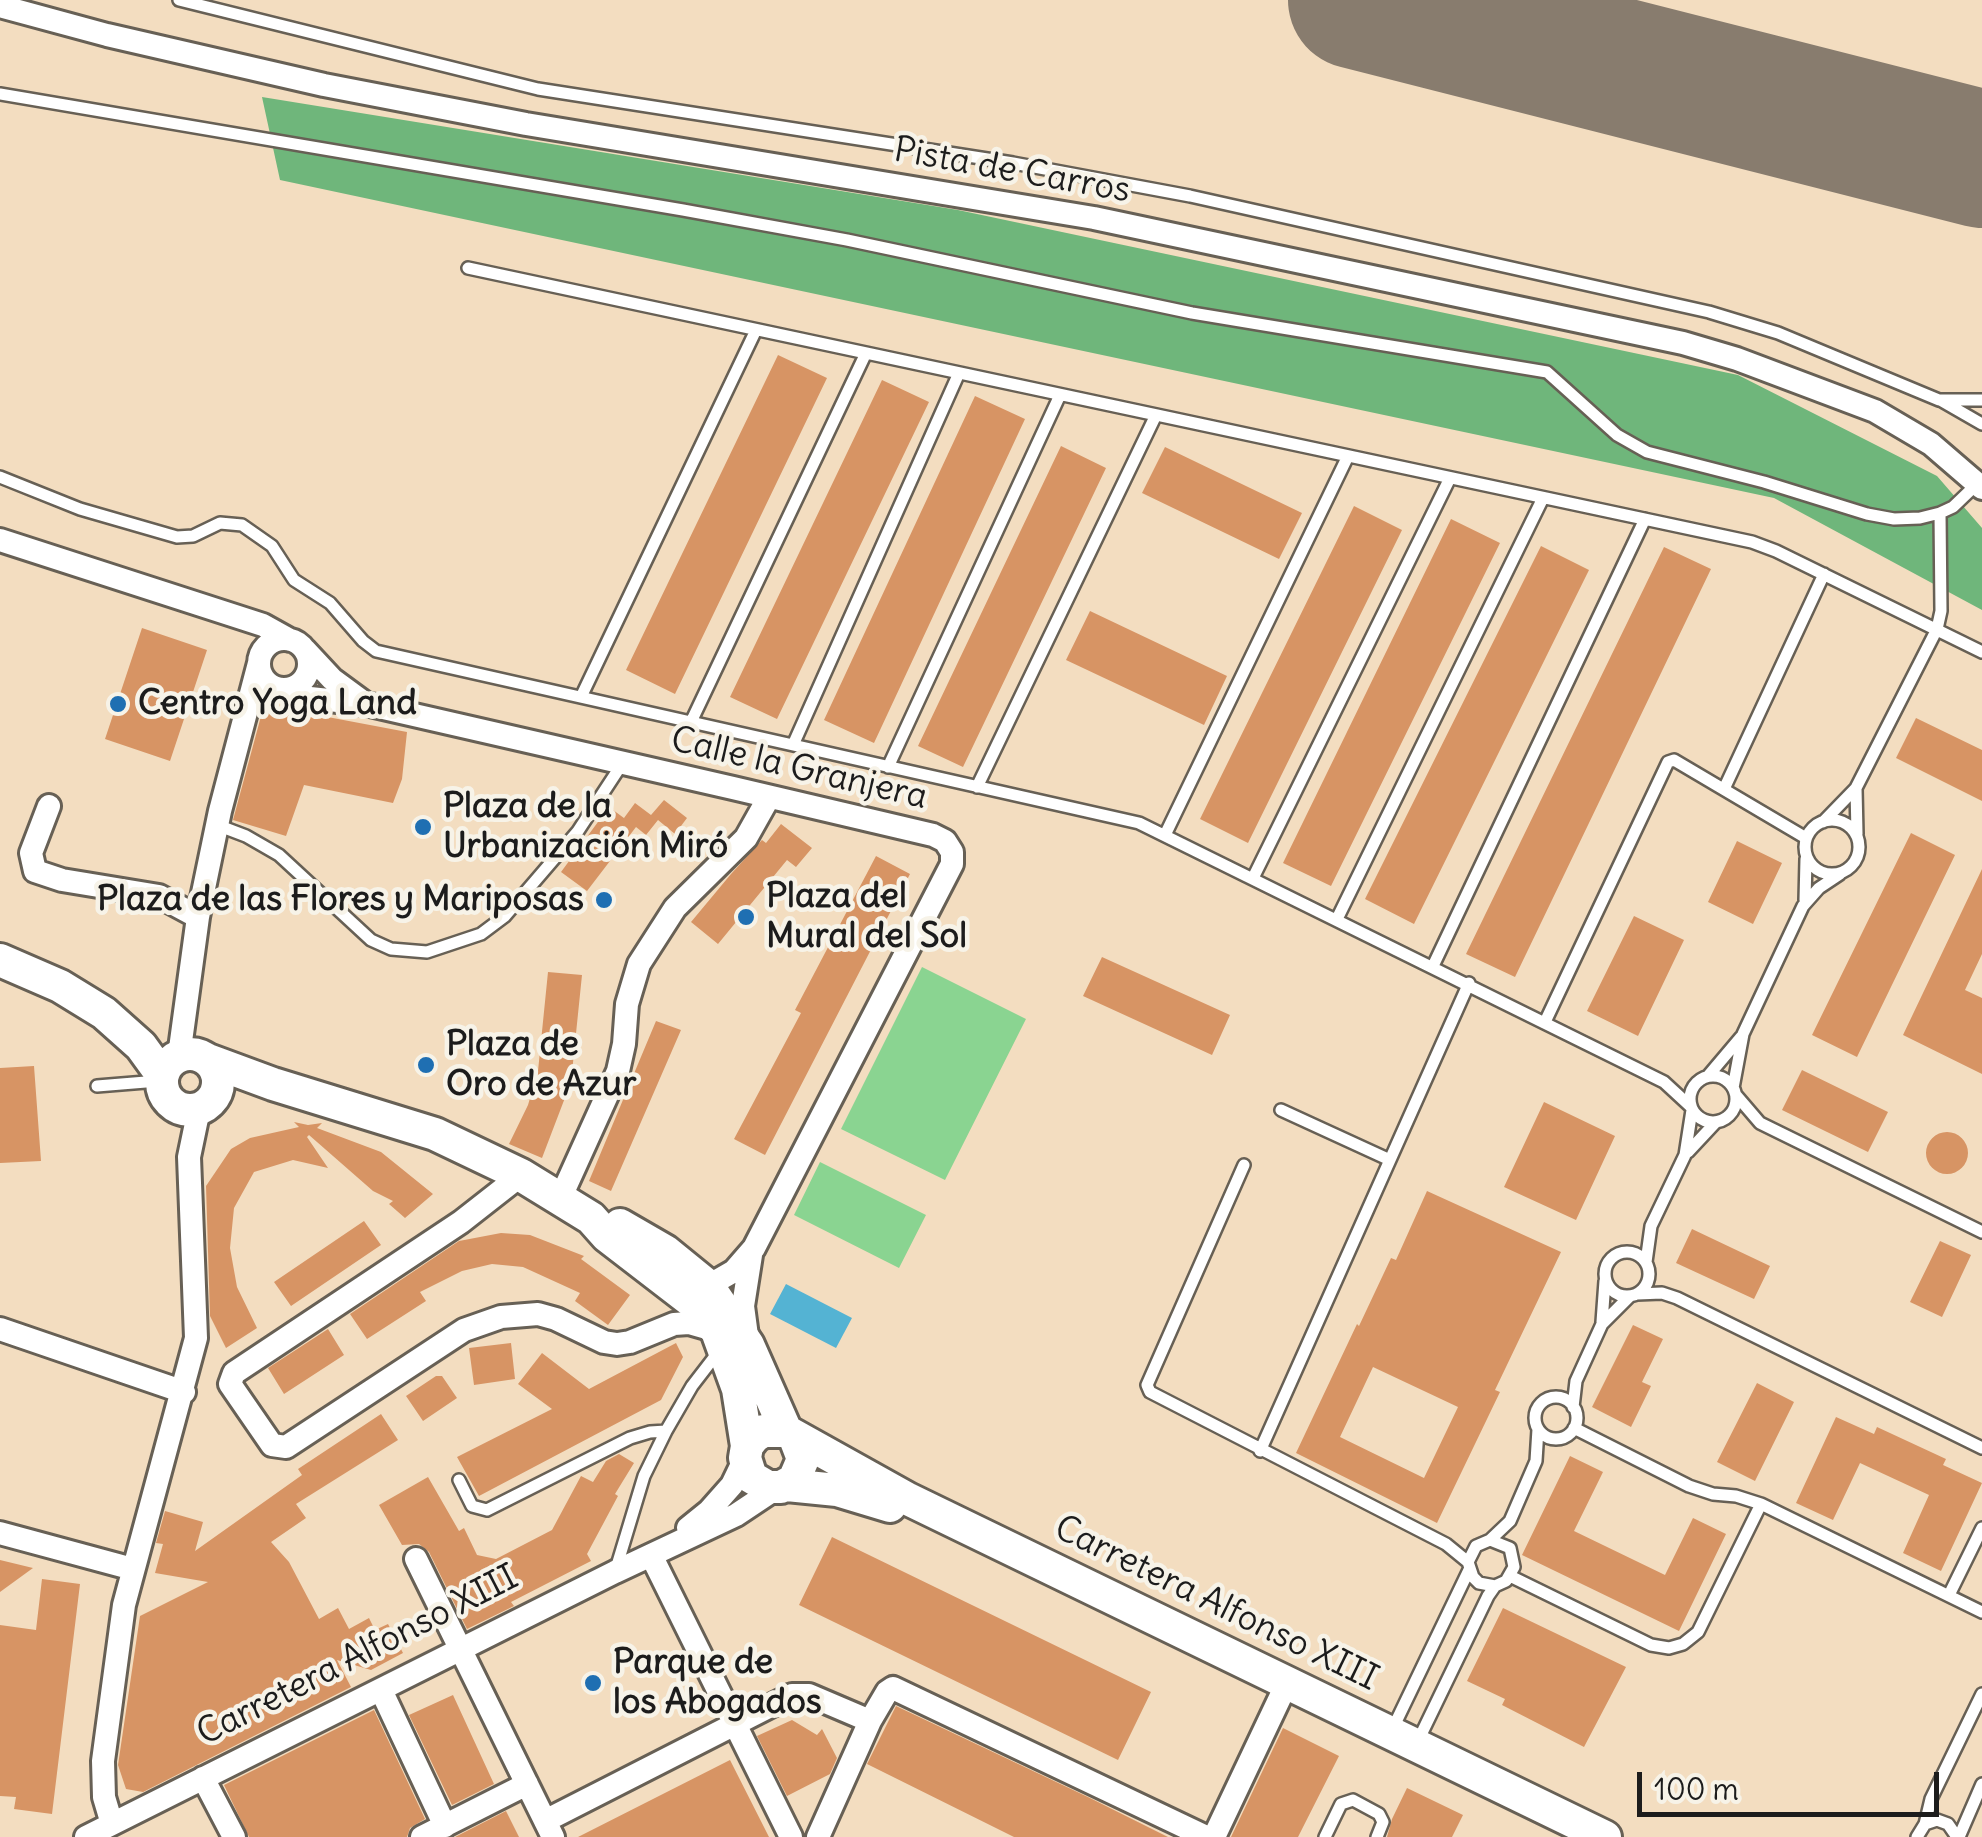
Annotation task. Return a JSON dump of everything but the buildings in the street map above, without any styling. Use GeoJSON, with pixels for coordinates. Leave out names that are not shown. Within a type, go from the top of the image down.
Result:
{"type":"FeatureCollection","features":[{"type":"Feature","properties":{"kind":"street","name":"Pista de Carros"},"geometry":{"type":"LineString","coordinates":[[0,6],[324,86],[563,131],[1094,218],[1682,343],[1736,358],[1875,411],[1932,444],[1980,485]]}},
{"type":"Feature","properties":{"kind":"street"},"geometry":{"type":"LineString","coordinates":[[0,540],[278,631],[297,644],[309,664],[304,679],[248,702]]}},
{"type":"Feature","properties":{"kind":"street"},"geometry":{"type":"LineString","coordinates":[[247,622],[261,657],[264,678],[280,689]]}},
{"type":"Feature","properties":{"kind":"street"},"geometry":{"type":"LineString","coordinates":[[273,1084],[198,1105],[169,1102],[182,1064],[182,1022],[198,917],[248,702],[261,657],[271,643],[297,644]]}},
{"type":"Feature","properties":{"kind":"street","name":"Calle la Granjera"},"geometry":{"type":"LineString","coordinates":[[297,644],[332,679],[366,704]]}},
{"type":"Feature","properties":{"kind":"street","name":"Calle la Granjera"},"geometry":{"type":"LineString","coordinates":[[280,689],[310,698],[366,704],[933,834],[945,840],[952,852],[952,864],[754,1248],[743,1306],[730,1340]]}},
{"type":"Feature","properties":{"kind":"street"},"geometry":{"type":"LineString","coordinates":[[560,1199],[618,1071],[627,1004],[639,964],[675,908],[746,838],[769,797]]}},
{"type":"Feature","properties":{"kind":"street"},"geometry":{"type":"LineString","coordinates":[[49,806],[30,853],[34,870],[62,880],[159,896],[198,917]]}},
{"type":"Feature","properties":{"kind":"street"},"geometry":{"type":"LineString","coordinates":[[0,960],[84,999],[142,1046],[218,1078],[182,1134],[189,1157],[198,1318],[192,1362],[124,1605],[104,1736],[102,1784],[112,1824]]}},
{"type":"Feature","properties":{"kind":"street"},"geometry":{"type":"LineString","coordinates":[[182,1064],[273,1084],[434,1134],[521,1176],[591,1218],[607,1236],[694,1303],[730,1340],[746,1468],[759,1483],[783,1486],[801,1470],[803,1459],[730,1340],[708,1286],[644,1237],[615,1222],[591,1218]]}},
{"type":"Feature","properties":{"kind":"street"},"geometry":{"type":"LineString","coordinates":[[521,1176],[461,1222],[238,1368],[230,1384],[272,1445],[286,1448],[464,1330],[501,1317],[538,1314],[604,1342],[618,1344],[674,1324],[689,1324],[730,1340]]}},
{"type":"Feature","properties":{"kind":"street","name":"Calle la Granjera"},"geometry":{"type":"LineString","coordinates":[[708,1286],[734,1271],[754,1248]]}},
{"type":"Feature","properties":{"kind":"street"},"geometry":{"type":"LineString","coordinates":[[0,1330],[184,1392]]}},
{"type":"Feature","properties":{"kind":"street"},"geometry":{"type":"LineString","coordinates":[[746,1452],[763,1431],[791,1434]]}},
{"type":"Feature","properties":{"kind":"street","name":"Carretera Alfonso XIII"},"geometry":{"type":"LineString","coordinates":[[791,1434],[908,1499],[1574,1837]]}},
{"type":"Feature","properties":{"kind":"street","name":"Carretera Alfonso XIII"},"geometry":{"type":"LineString","coordinates":[[658,1551],[720,1500],[732,1485],[746,1452]]}},
{"type":"Feature","properties":{"kind":"street","name":"Carretera Alfonso XIII"},"geometry":{"type":"LineString","coordinates":[[86,1837],[615,1572],[736,1516],[783,1486],[837,1490],[889,1506],[1285,1689],[1404,1738],[1605,1837]]}},
{"type":"Feature","properties":{"kind":"street"},"geometry":{"type":"LineString","coordinates":[[0,1533],[132,1570]]}},
{"type":"Feature","properties":{"kind":"street"},"geometry":{"type":"LineString","coordinates":[[658,1551],[734,1723],[791,1837]]}},
{"type":"Feature","properties":{"kind":"street"},"geometry":{"type":"LineString","coordinates":[[416,1559],[549,1829],[734,1723],[792,1695],[809,1695],[870,1721]]}},
{"type":"Feature","properties":{"kind":"street"},"geometry":{"type":"LineString","coordinates":[[818,1837],[870,1721],[886,1692],[893,1688],[1210,1837],[1285,1689]]}},
{"type":"Feature","properties":{"kind":"street"},"geometry":{"type":"LineString","coordinates":[[381,1690],[445,1826]]}},
{"type":"Feature","properties":{"kind":"street"},"geometry":{"type":"LineString","coordinates":[[203,1778],[234,1837]]}},
{"type":"Feature","properties":{"kind":"street"},"geometry":{"type":"LineString","coordinates":[[422,1837],[527,1784]]}},
{"type":"Feature","properties":{"kind":"lane"},"geometry":{"type":"LineString","coordinates":[[179,0],[504,83],[1190,196],[1710,312],[1778,333],[1940,400],[1982,424]]}},
{"type":"Feature","properties":{"kind":"lane"},"geometry":{"type":"LineString","coordinates":[[0,94],[683,210],[1192,312],[1547,372],[1617,435],[1646,452],[1867,514],[1894,519],[1940,513],[1980,485]]}},
{"type":"Feature","properties":{"kind":"lane"},"geometry":{"type":"LineString","coordinates":[[468,268],[1752,542],[1982,652]]}},
{"type":"Feature","properties":{"kind":"lane"},"geometry":{"type":"LineString","coordinates":[[581,697],[756,330]]}},
{"type":"Feature","properties":{"kind":"lane"},"geometry":{"type":"LineString","coordinates":[[690,722],[866,353]]}},
{"type":"Feature","properties":{"kind":"lane"},"geometry":{"type":"LineString","coordinates":[[792,745],[959,373]]}},
{"type":"Feature","properties":{"kind":"lane"},"geometry":{"type":"LineString","coordinates":[[888,766],[1060,394]]}},
{"type":"Feature","properties":{"kind":"lane"},"geometry":{"type":"LineString","coordinates":[[1940,400],[1982,400]]}},
{"type":"Feature","properties":{"kind":"lane"},"geometry":{"type":"LineString","coordinates":[[978,787],[1156,415]]}},
{"type":"Feature","properties":{"kind":"lane"},"geometry":{"type":"LineString","coordinates":[[1165,835],[1348,456]]}},
{"type":"Feature","properties":{"kind":"lane"},"geometry":{"type":"LineString","coordinates":[[0,477],[80,509],[177,537],[193,536],[220,523],[242,524],[272,546],[294,580],[330,604],[376,650],[1120,817],[1165,835],[1664,1082],[1705,1122],[1760,1123],[1982,1232]]}},
{"type":"Feature","properties":{"kind":"lane"},"geometry":{"type":"LineString","coordinates":[[1253,878],[1450,478]]}},
{"type":"Feature","properties":{"kind":"lane"},"geometry":{"type":"LineString","coordinates":[[1337,919],[1543,498]]}},
{"type":"Feature","properties":{"kind":"lane"},"geometry":{"type":"LineString","coordinates":[[1685,1155],[1734,1108],[1744,1034],[1803,906],[1808,880],[1806,838],[1856,788],[1936,629],[1941,611],[1940,513]]}},
{"type":"Feature","properties":{"kind":"lane"},"geometry":{"type":"LineString","coordinates":[[1433,966],[1646,520]]}},
{"type":"Feature","properties":{"kind":"lane"},"geometry":{"type":"LineString","coordinates":[[1724,789],[1824,574]]}},
{"type":"Feature","properties":{"kind":"lane"},"geometry":{"type":"LineString","coordinates":[[1545,1022],[1668,762],[1674,760],[1806,838]]}},
{"type":"Feature","properties":{"kind":"lane"},"geometry":{"type":"LineString","coordinates":[[218,825],[279,854],[370,940],[391,949],[427,952],[481,934],[506,916],[578,831],[622,764]]}},
{"type":"Feature","properties":{"kind":"lane"},"geometry":{"type":"LineString","coordinates":[[1803,906],[1819,888],[1855,863],[1859,854],[1856,788]]}},
{"type":"Feature","properties":{"kind":"lane"},"geometry":{"type":"LineString","coordinates":[[1823,822],[1846,824],[1857,835]]}},
{"type":"Feature","properties":{"kind":"lane"},"geometry":{"type":"LineString","coordinates":[[1806,854],[1822,873],[1840,874]]}},
{"type":"Feature","properties":{"kind":"lane"},"geometry":{"type":"LineString","coordinates":[[1260,1451],[1468,983]]}},
{"type":"Feature","properties":{"kind":"lane"},"geometry":{"type":"LineString","coordinates":[[1602,1324],[1648,1282],[1652,1226],[1685,1155],[1692,1089],[1744,1034]]}},
{"type":"Feature","properties":{"kind":"lane"},"geometry":{"type":"LineString","coordinates":[[97,1086],[182,1064]]}},
{"type":"Feature","properties":{"kind":"lane"},"geometry":{"type":"LineString","coordinates":[[1664,1082],[1722,1078],[1760,1123]]}},
{"type":"Feature","properties":{"kind":"lane"},"geometry":{"type":"LineString","coordinates":[[1281,1110],[1390,1160]]}},
{"type":"Feature","properties":{"kind":"lane"},"geometry":{"type":"LineString","coordinates":[[1244,1165],[1147,1384],[1152,1395],[1446,1544],[1469,1566],[1479,1583],[1495,1586]]}},
{"type":"Feature","properties":{"kind":"lane"},"geometry":{"type":"LineString","coordinates":[[1536,1461],[1574,1428],[1576,1381],[1602,1324],[1606,1265],[1652,1226]]}},
{"type":"Feature","properties":{"kind":"lane"},"geometry":{"type":"LineString","coordinates":[[1624,1252],[1632,1252],[1647,1264],[1677,1298]]}},
{"type":"Feature","properties":{"kind":"lane"},"geometry":{"type":"LineString","coordinates":[[1605,1281],[1615,1294],[1662,1294],[1677,1298],[1982,1448]]}},
{"type":"Feature","properties":{"kind":"lane"},"geometry":{"type":"LineString","coordinates":[[615,1572],[639,1492],[666,1431],[692,1386],[730,1340]]}},
{"type":"Feature","properties":{"kind":"lane"},"geometry":{"type":"LineString","coordinates":[[1446,1544],[1476,1546],[1490,1540],[1510,1521],[1536,1461],[1538,1407],[1558,1397],[1576,1381]]}},
{"type":"Feature","properties":{"kind":"lane"},"geometry":{"type":"LineString","coordinates":[[1558,1397],[1574,1407]]}},
{"type":"Feature","properties":{"kind":"lane"},"geometry":{"type":"LineString","coordinates":[[1574,1428],[1689,1486],[1761,1504],[1982,1612]]}},
{"type":"Feature","properties":{"kind":"lane"},"geometry":{"type":"LineString","coordinates":[[1538,1429],[1550,1438],[1560,1438]]}},
{"type":"Feature","properties":{"kind":"lane"},"geometry":{"type":"LineString","coordinates":[[459,1480],[472,1506],[487,1510],[630,1438],[666,1431]]}},
{"type":"Feature","properties":{"kind":"lane"},"geometry":{"type":"LineString","coordinates":[[1510,1576],[1651,1645],[1669,1648],[1683,1644],[1698,1632],[1761,1504]]}},
{"type":"Feature","properties":{"kind":"lane"},"geometry":{"type":"LineString","coordinates":[[1404,1738],[1495,1586],[1510,1576],[1514,1567],[1510,1521]]}},
{"type":"Feature","properties":{"kind":"lane"},"geometry":{"type":"LineString","coordinates":[[1949,1596],[1982,1528]]}},
{"type":"Feature","properties":{"kind":"lane"},"geometry":{"type":"LineString","coordinates":[[1490,1540],[1510,1548]]}},
{"type":"Feature","properties":{"kind":"lane"},"geometry":{"type":"LineString","coordinates":[[1404,1738],[1476,1546]]}},
{"type":"Feature","properties":{"kind":"lane"},"geometry":{"type":"LineString","coordinates":[[1916,1837],[1925,1824],[1930,1799],[1982,1694]]}},
{"type":"Feature","properties":{"kind":"lane"},"geometry":{"type":"LineString","coordinates":[[1958,1837],[1982,1784]]}},
{"type":"Feature","properties":{"kind":"lane"},"geometry":{"type":"LineString","coordinates":[[1325,1837],[1341,1804],[1353,1800],[1380,1814],[1382,1826],[1377,1837]]}},
{"type":"Feature","properties":{"kind":"lane"},"geometry":{"type":"LineString","coordinates":[[1925,1824],[1943,1821],[1958,1837]]}},
{"type":"Feature","properties":{"kind":"green space"},"geometry":{"type":"Polygon","coordinates":[[[262,97],[958,210],[1738,375],[1937,476],[1982,528],[1982,610],[1774,498],[280,180],[262,97]]]}},
{"type":"Feature","properties":{"kind":"green space"},"geometry":{"type":"Polygon","coordinates":[[[922,967],[1026,1019],[945,1180],[841,1129],[922,967]]]}},
{"type":"Feature","properties":{"kind":"green space"},"geometry":{"type":"Polygon","coordinates":[[[820,1162],[926,1215],[899,1268],[794,1215],[820,1162]]]}},
{"type":"Feature","properties":{"kind":"water"},"geometry":{"type":"Polygon","coordinates":[[[786,1284],[852,1318],[836,1348],[770,1314],[786,1284]]]}},
{"type":"Feature","properties":{"kind":"taxiway"},"geometry":{"type":"LineString","coordinates":[[1435,20],[1463,12],[1479,0]]}},
{"type":"Feature","properties":{"kind":"taxiway"},"geometry":{"type":"LineString","coordinates":[[1512,0],[1544,40],[1583,58]]}},
{"type":"Feature","properties":{"kind":"runway"},"geometry":{"type":"LineString","coordinates":[[1357,0],[1982,159]]}},
{"type":"Feature","properties":{"kind":"place","name":"Centro Yoga Land"},"geometry":{"type":"Point","coordinates":[118,704]}},
{"type":"Feature","properties":{"kind":"place","name":"Plaza de la Urbanización Miró"},"geometry":{"type":"Point","coordinates":[423,827]}},
{"type":"Feature","properties":{"kind":"place","name":"Plaza de las Flores y Mariposas"},"geometry":{"type":"Point","coordinates":[604,900]}},
{"type":"Feature","properties":{"kind":"place","name":"Plaza del Mural del Sol"},"geometry":{"type":"Point","coordinates":[746,917]}},
{"type":"Feature","properties":{"kind":"place","name":"Plaza de Oro de Azur"},"geometry":{"type":"Point","coordinates":[426,1065]}},
{"type":"Feature","properties":{"kind":"place","name":"Parque de los Abogados"},"geometry":{"type":"Point","coordinates":[593,1683]}}]}
